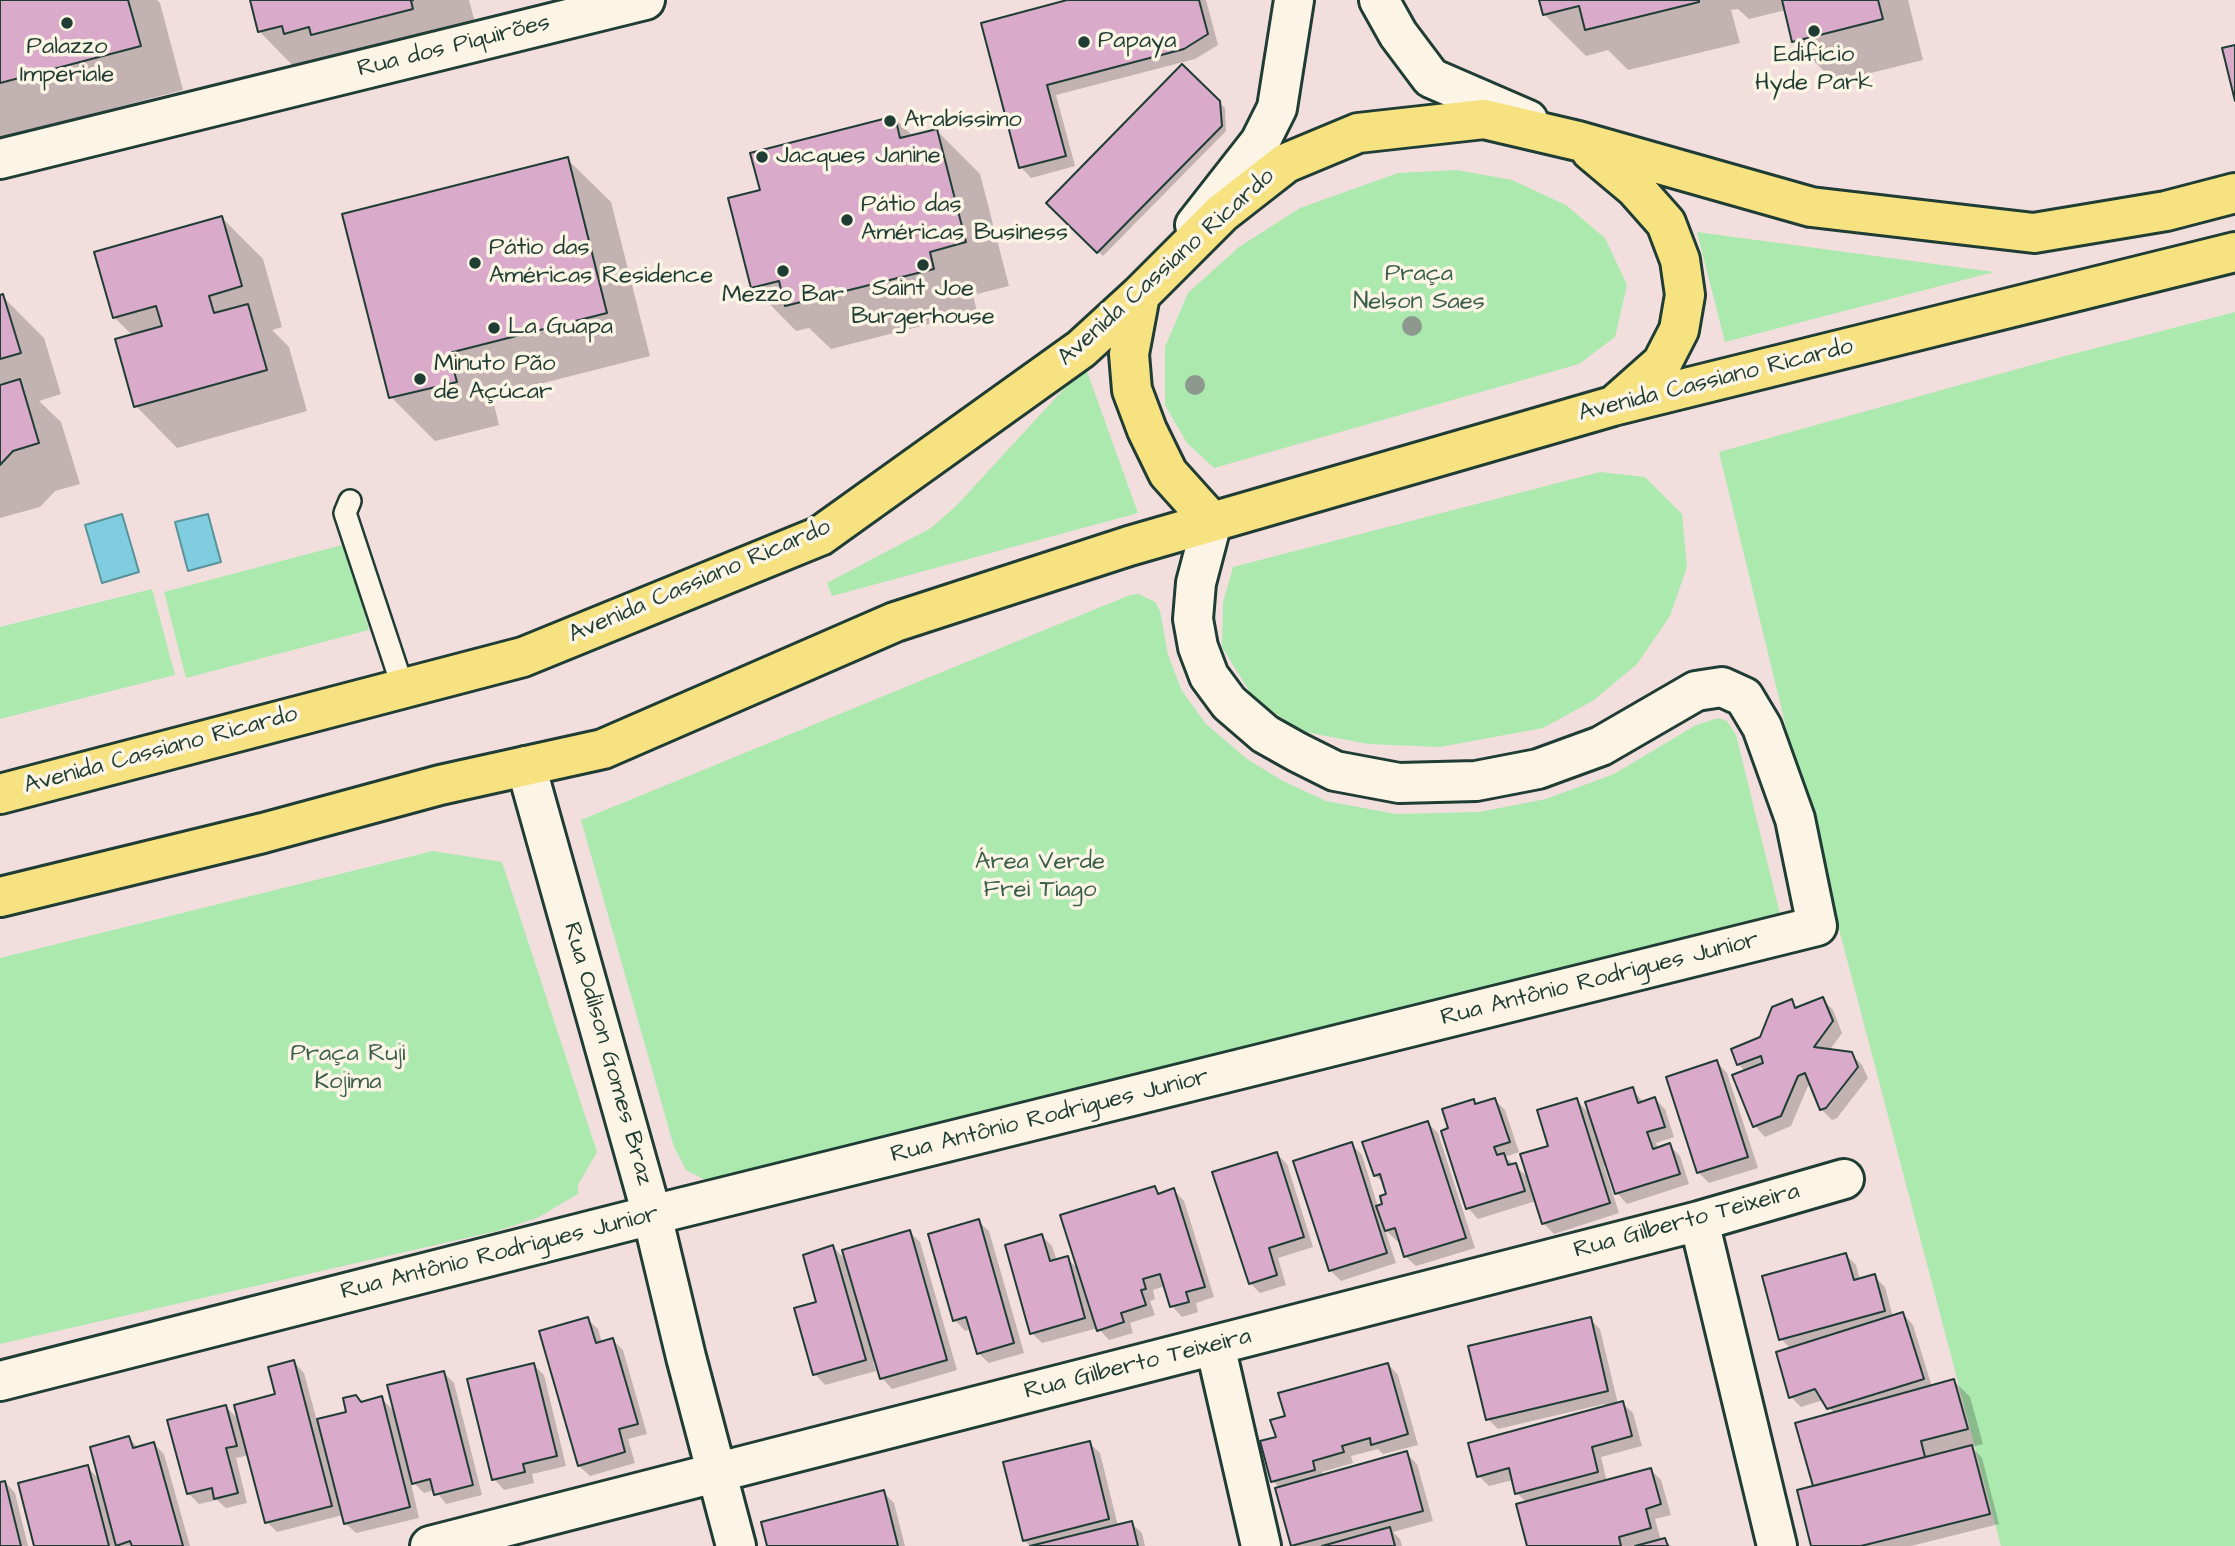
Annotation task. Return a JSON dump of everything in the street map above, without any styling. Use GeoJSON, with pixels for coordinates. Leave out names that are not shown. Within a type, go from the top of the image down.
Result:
{"type":"FeatureCollection","features":[{"type":"Feature","properties":{"kind":"main road","name":"Avenida Cassiano Ricardo"},"geometry":{"type":"LineString","coordinates":[[0,794],[523,657],[821,536],[1081,349],[1222,213],[1286,163],[1357,133],[1484,119],[1578,141],[1811,207],[2034,233],[2166,211],[2235,193]]}},
{"type":"Feature","properties":{"kind":"main road"},"geometry":{"type":"LineString","coordinates":[[1578,141],[1636,187],[1666,223],[1680,260],[1685,295],[1679,330],[1662,363],[1614,406]]}},
{"type":"Feature","properties":{"kind":"main road","name":"Avenida Cassiano Ricardo"},"geometry":{"type":"LineString","coordinates":[[0,897],[263,833],[440,785],[603,749],[895,622],[1129,546],[1614,406],[2235,252]]}},
{"type":"Feature","properties":{"kind":"main road"},"geometry":{"type":"LineString","coordinates":[[1140,295],[1129,354],[1132,390],[1147,430],[1168,473],[1212,522]]}},
{"type":"Feature","properties":{"kind":"street","name":"Rua dos Piquirões"},"geometry":{"type":"LineString","coordinates":[[0,159],[645,0]]}},
{"type":"Feature","properties":{"kind":"street"},"geometry":{"type":"LineString","coordinates":[[1140,295],[1260,142],[1277,108],[1294,0]]}},
{"type":"Feature","properties":{"kind":"street"},"geometry":{"type":"LineString","coordinates":[[1379,0],[1398,34],[1431,78],[1578,141]]}},
{"type":"Feature","properties":{"kind":"street","name":"Rua Antônio Rodrigues Junior"},"geometry":{"type":"LineString","coordinates":[[0,1381],[652,1215],[1817,926],[1795,819],[1762,727],[1744,697],[1722,687],[1696,691],[1601,746],[1538,769],[1476,781],[1399,783],[1335,771],[1265,734],[1229,703],[1209,676],[1198,647],[1193,619],[1196,583],[1212,522]]}},
{"type":"Feature","properties":{"kind":"street","name":"Rua Odilson Gomes Braz"},"geometry":{"type":"LineString","coordinates":[[526,766],[652,1215],[736,1546]]}},
{"type":"Feature","properties":{"kind":"street","name":"Rua Gilberto Teixeira"},"geometry":{"type":"LineString","coordinates":[[430,1546],[1699,1221],[1844,1178]]}},
{"type":"Feature","properties":{"kind":"street"},"geometry":{"type":"LineString","coordinates":[[1699,1221],[1777,1546]]}},
{"type":"Feature","properties":{"kind":"street"},"geometry":{"type":"LineString","coordinates":[[1215,1345],[1261,1546]]}},
{"type":"Feature","properties":{"kind":"lane"},"geometry":{"type":"LineString","coordinates":[[350,501],[345,513],[403,688]]}},
{"type":"Feature","properties":{"kind":"green space","name":"Praça Nelson Saes"},"geometry":{"type":"Polygon","coordinates":[[[1457,170],[1512,180],[1566,205],[1605,238],[1627,285],[1615,337],[1579,364],[1214,468],[1187,443],[1165,405],[1165,347],[1188,293],[1239,247],[1300,208],[1398,173],[1457,170]]]}},
{"type":"Feature","properties":{"kind":"green space"},"geometry":{"type":"Polygon","coordinates":[[[1697,232],[1994,272],[1725,342],[1697,232]]]}},
{"type":"Feature","properties":{"kind":"green space"},"geometry":{"type":"Polygon","coordinates":[[[2235,312],[2235,1546],[2001,1546],[1787,731],[1719,452],[2046,361],[2235,312]]]}},
{"type":"Feature","properties":{"kind":"green space"},"geometry":{"type":"Polygon","coordinates":[[[1085,366],[1138,513],[832,596],[827,583],[931,528],[957,505],[1085,366]]]}},
{"type":"Feature","properties":{"kind":"green space"},"geometry":{"type":"Polygon","coordinates":[[[1600,472],[1645,477],[1682,514],[1687,567],[1670,616],[1637,664],[1594,700],[1543,728],[1440,747],[1368,744],[1300,731],[1253,697],[1222,647],[1223,603],[1233,567],[1600,472]]]}},
{"type":"Feature","properties":{"kind":"green space"},"geometry":{"type":"Polygon","coordinates":[[[346,544],[369,630],[186,678],[164,592],[346,544]]]}},
{"type":"Feature","properties":{"kind":"green space"},"geometry":{"type":"Polygon","coordinates":[[[152,589],[175,675],[0,719],[0,627],[152,589]]]}},
{"type":"Feature","properties":{"kind":"green space","name":"Área Verde Frei Tiago"},"geometry":{"type":"Polygon","coordinates":[[[1139,594],[1155,602],[1160,611],[1168,655],[1182,691],[1206,724],[1247,759],[1283,781],[1326,801],[1396,814],[1479,812],[1546,799],[1614,774],[1696,725],[1718,718],[1727,721],[1736,735],[1783,926],[713,1184],[686,1170],[674,1147],[581,820],[1130,595],[1139,594]]]}},
{"type":"Feature","properties":{"kind":"green space","name":"Praça Ruji Kojima"},"geometry":{"type":"Polygon","coordinates":[[[433,851],[502,862],[597,1152],[578,1185],[578,1194],[537,1218],[497,1231],[0,1344],[0,958],[433,851]]]}},
{"type":"Feature","properties":{"kind":"water"},"geometry":{"type":"Polygon","coordinates":[[[122,514],[139,572],[102,583],[85,525],[122,514]]]}},
{"type":"Feature","properties":{"kind":"water"},"geometry":{"type":"Polygon","coordinates":[[[208,514],[221,562],[188,571],[175,522],[208,514]]]}},
{"type":"Feature","properties":{"kind":"building","name":"Palazzo Imperiale"},"geometry":{"type":"Polygon","coordinates":[[[0,0],[128,0],[141,46],[0,83],[0,0]]]}},
{"type":"Feature","properties":{"kind":"building"},"geometry":{"type":"Polygon","coordinates":[[[250,0],[413,0],[413,9],[311,35],[309,27],[284,34],[282,26],[258,32],[250,0]]]}},
{"type":"Feature","properties":{"kind":"building"},"geometry":{"type":"Polygon","coordinates":[[[1067,0],[1199,0],[1208,34],[1184,49],[1047,85],[1066,156],[1019,168],[981,23],[1067,0]]]}},
{"type":"Feature","properties":{"kind":"building","name":"Edifício Hyde Park"},"geometry":{"type":"Polygon","coordinates":[[[1539,0],[1699,2],[1585,30],[1579,6],[1543,15],[1539,0]]]}},
{"type":"Feature","properties":{"kind":"building","name":"Edifício Hyde Park"},"geometry":{"type":"Polygon","coordinates":[[[1782,0],[1878,0],[1883,19],[1792,42],[1782,0]]]}},
{"type":"Feature","properties":{"kind":"building"},"geometry":{"type":"Polygon","coordinates":[[[2235,45],[2235,101],[2222,48],[2235,45]]]}},
{"type":"Feature","properties":{"kind":"building"},"geometry":{"type":"Polygon","coordinates":[[[1182,64],[1220,101],[1222,126],[1097,253],[1046,203],[1182,64]]]}},
{"type":"Feature","properties":{"kind":"building","name":"Pátio das Américas Business"},"geometry":{"type":"Polygon","coordinates":[[[895,116],[900,138],[937,129],[966,242],[930,252],[934,269],[785,306],[779,281],[751,288],[728,198],[760,190],[750,153],[895,116]]]}},
{"type":"Feature","properties":{"kind":"building","name":"Pátio das Américas Residence"},"geometry":{"type":"Polygon","coordinates":[[[568,157],[607,313],[449,353],[457,382],[389,398],[342,214],[568,157]]]}},
{"type":"Feature","properties":{"kind":"building"},"geometry":{"type":"Polygon","coordinates":[[[222,216],[242,286],[209,296],[214,313],[248,304],[267,370],[134,407],[115,339],[162,326],[156,306],[113,318],[94,252],[222,216]]]}},
{"type":"Feature","properties":{"kind":"building"},"geometry":{"type":"Polygon","coordinates":[[[3,294],[21,353],[0,359],[0,295],[3,294]]]}},
{"type":"Feature","properties":{"kind":"building"},"geometry":{"type":"Polygon","coordinates":[[[20,379],[39,443],[13,451],[0,465],[0,385],[20,379]]]}},
{"type":"Feature","properties":{"kind":"building"},"geometry":{"type":"Polygon","coordinates":[[[1823,997],[1833,1021],[1814,1047],[1852,1052],[1858,1067],[1826,1108],[1820,1110],[1805,1073],[1798,1076],[1781,1116],[1753,1127],[1732,1075],[1763,1063],[1761,1056],[1737,1065],[1731,1049],[1760,1037],[1772,1007],[1792,999],[1795,1008],[1823,997]]]}},
{"type":"Feature","properties":{"kind":"building"},"geometry":{"type":"Polygon","coordinates":[[[1717,1060],[1748,1157],[1697,1173],[1666,1077],[1717,1060]]]}},
{"type":"Feature","properties":{"kind":"building"},"geometry":{"type":"Polygon","coordinates":[[[1633,1087],[1638,1103],[1655,1097],[1665,1127],[1647,1132],[1653,1149],[1670,1143],[1680,1174],[1615,1194],[1585,1102],[1633,1087]]]}},
{"type":"Feature","properties":{"kind":"building"},"geometry":{"type":"Polygon","coordinates":[[[1495,1098],[1510,1142],[1494,1147],[1497,1155],[1504,1153],[1508,1165],[1516,1163],[1525,1191],[1466,1209],[1441,1131],[1448,1128],[1442,1109],[1474,1099],[1475,1104],[1495,1098]]]}},
{"type":"Feature","properties":{"kind":"building"},"geometry":{"type":"Polygon","coordinates":[[[1577,1098],[1610,1203],[1542,1224],[1520,1154],[1548,1146],[1537,1110],[1577,1098]]]}},
{"type":"Feature","properties":{"kind":"building"},"geometry":{"type":"Polygon","coordinates":[[[1428,1121],[1466,1238],[1404,1257],[1395,1228],[1385,1231],[1376,1206],[1382,1204],[1380,1196],[1386,1194],[1380,1174],[1374,1176],[1362,1142],[1428,1121]]]}},
{"type":"Feature","properties":{"kind":"building"},"geometry":{"type":"Polygon","coordinates":[[[1352,1142],[1387,1253],[1329,1271],[1293,1161],[1352,1142]]]}},
{"type":"Feature","properties":{"kind":"building"},"geometry":{"type":"Polygon","coordinates":[[[1277,1152],[1304,1237],[1269,1248],[1277,1275],[1249,1284],[1212,1172],[1277,1152]]]}},
{"type":"Feature","properties":{"kind":"building"},"geometry":{"type":"Polygon","coordinates":[[[1155,1186],[1158,1194],[1174,1188],[1205,1287],[1186,1292],[1189,1302],[1170,1307],[1160,1274],[1143,1279],[1146,1289],[1141,1290],[1146,1305],[1121,1313],[1124,1322],[1097,1331],[1060,1215],[1155,1186]]]}},
{"type":"Feature","properties":{"kind":"building"},"geometry":{"type":"Polygon","coordinates":[[[979,1219],[1014,1343],[977,1354],[966,1317],[953,1321],[928,1234],[979,1219]]]}},
{"type":"Feature","properties":{"kind":"building"},"geometry":{"type":"Polygon","coordinates":[[[910,1230],[947,1360],[880,1379],[842,1250],[910,1230]]]}},
{"type":"Feature","properties":{"kind":"building"},"geometry":{"type":"Polygon","coordinates":[[[1042,1234],[1050,1261],[1068,1256],[1085,1318],[1030,1334],[1005,1245],[1042,1234]]]}},
{"type":"Feature","properties":{"kind":"building"},"geometry":{"type":"Polygon","coordinates":[[[833,1245],[866,1360],[813,1375],[794,1308],[816,1302],[803,1255],[833,1245]]]}},
{"type":"Feature","properties":{"kind":"building"},"geometry":{"type":"Polygon","coordinates":[[[1846,1253],[1854,1280],[1875,1274],[1885,1311],[1779,1340],[1762,1276],[1846,1253]]]}},
{"type":"Feature","properties":{"kind":"building"},"geometry":{"type":"Polygon","coordinates":[[[1903,1312],[1924,1379],[1827,1409],[1815,1389],[1789,1398],[1776,1352],[1903,1312]]]}},
{"type":"Feature","properties":{"kind":"building"},"geometry":{"type":"Polygon","coordinates":[[[588,1317],[596,1343],[613,1338],[638,1424],[619,1429],[625,1452],[578,1466],[539,1331],[588,1317]]]}},
{"type":"Feature","properties":{"kind":"building"},"geometry":{"type":"Polygon","coordinates":[[[1591,1317],[1608,1391],[1486,1420],[1468,1346],[1591,1317]]]}},
{"type":"Feature","properties":{"kind":"building"},"geometry":{"type":"Polygon","coordinates":[[[294,1360],[332,1506],[265,1523],[234,1405],[275,1394],[268,1367],[294,1360]]]}},
{"type":"Feature","properties":{"kind":"building"},"geometry":{"type":"Polygon","coordinates":[[[534,1363],[557,1456],[523,1464],[525,1472],[492,1480],[467,1379],[534,1363]]]}},
{"type":"Feature","properties":{"kind":"building"},"geometry":{"type":"Polygon","coordinates":[[[1388,1363],[1408,1434],[1371,1445],[1370,1438],[1342,1446],[1344,1452],[1313,1461],[1315,1470],[1271,1482],[1260,1441],[1276,1437],[1270,1420],[1285,1416],[1278,1393],[1388,1363]]]}},
{"type":"Feature","properties":{"kind":"building"},"geometry":{"type":"Polygon","coordinates":[[[444,1371],[473,1485],[434,1495],[430,1479],[412,1484],[387,1385],[444,1371]]]}},
{"type":"Feature","properties":{"kind":"building"},"geometry":{"type":"Polygon","coordinates":[[[1954,1379],[1968,1429],[1921,1441],[1925,1457],[1813,1486],[1795,1423],[1954,1379]]]}},
{"type":"Feature","properties":{"kind":"building"},"geometry":{"type":"Polygon","coordinates":[[[356,1395],[361,1402],[382,1396],[410,1507],[344,1524],[317,1419],[346,1412],[343,1398],[356,1395]]]}},
{"type":"Feature","properties":{"kind":"building"},"geometry":{"type":"Polygon","coordinates":[[[1623,1401],[1632,1436],[1592,1447],[1598,1472],[1515,1494],[1509,1468],[1477,1477],[1468,1443],[1623,1401]]]}},
{"type":"Feature","properties":{"kind":"building"},"geometry":{"type":"Polygon","coordinates":[[[226,1405],[237,1446],[226,1448],[238,1493],[214,1499],[212,1488],[187,1494],[167,1420],[226,1405]]]}},
{"type":"Feature","properties":{"kind":"building"},"geometry":{"type":"Polygon","coordinates":[[[129,1436],[133,1448],[154,1442],[183,1546],[132,1546],[130,1541],[116,1546],[90,1447],[129,1436]]]}},
{"type":"Feature","properties":{"kind":"building"},"geometry":{"type":"Polygon","coordinates":[[[1090,1441],[1109,1519],[1023,1541],[1003,1462],[1090,1441]]]}},
{"type":"Feature","properties":{"kind":"building"},"geometry":{"type":"Polygon","coordinates":[[[1972,1445],[1990,1514],[1861,1546],[1811,1546],[1797,1490],[1972,1445]]]}},
{"type":"Feature","properties":{"kind":"building"},"geometry":{"type":"Polygon","coordinates":[[[1407,1451],[1423,1511],[1291,1546],[1275,1488],[1407,1451]]]}},
{"type":"Feature","properties":{"kind":"building"},"geometry":{"type":"Polygon","coordinates":[[[88,1465],[109,1546],[34,1546],[18,1483],[88,1465]]]}},
{"type":"Feature","properties":{"kind":"building"},"geometry":{"type":"Polygon","coordinates":[[[1651,1468],[1661,1504],[1646,1509],[1651,1528],[1619,1537],[1621,1546],[1527,1546],[1516,1504],[1651,1468]]]}},
{"type":"Feature","properties":{"kind":"building"},"geometry":{"type":"Polygon","coordinates":[[[5,1481],[21,1546],[0,1546],[0,1482],[5,1481]]]}},
{"type":"Feature","properties":{"kind":"building"},"geometry":{"type":"Polygon","coordinates":[[[884,1490],[898,1546],[767,1546],[761,1522],[884,1490]]]}},
{"type":"Feature","properties":{"kind":"building"},"geometry":{"type":"Polygon","coordinates":[[[1132,1521],[1138,1546],[1030,1546],[1132,1521]]]}},
{"type":"Feature","properties":{"kind":"building"},"geometry":{"type":"Polygon","coordinates":[[[1390,1527],[1395,1546],[1322,1546],[1390,1527]]]}},
{"type":"Feature","properties":{"kind":"building"},"geometry":{"type":"Polygon","coordinates":[[[1665,1538],[1668,1546],[1635,1546],[1665,1538]]]}},
{"type":"Feature","properties":{"kind":"place","name":"Palazzo Imperiale"},"geometry":{"type":"Point","coordinates":[67,23]}},
{"type":"Feature","properties":{"kind":"place","name":"Edifício Hyde Park"},"geometry":{"type":"Point","coordinates":[1814,31]}},
{"type":"Feature","properties":{"kind":"place","name":"Papaya"},"geometry":{"type":"Point","coordinates":[1084,42]}},
{"type":"Feature","properties":{"kind":"place","name":"Arabíssimo"},"geometry":{"type":"Point","coordinates":[890,121]}},
{"type":"Feature","properties":{"kind":"place","name":"Jacques Janine"},"geometry":{"type":"Point","coordinates":[762,157]}},
{"type":"Feature","properties":{"kind":"place","name":"Pátio das Américas Business"},"geometry":{"type":"Point","coordinates":[847,220]}},
{"type":"Feature","properties":{"kind":"place","name":"Pátio das Américas Residence"},"geometry":{"type":"Point","coordinates":[475,263]}},
{"type":"Feature","properties":{"kind":"place","name":"Saint Joe Burgerhouse"},"geometry":{"type":"Point","coordinates":[923,265]}},
{"type":"Feature","properties":{"kind":"place","name":"Mezzo Bar"},"geometry":{"type":"Point","coordinates":[783,271]}},
{"type":"Feature","properties":{"kind":"place","name":"La Guapa"},"geometry":{"type":"Point","coordinates":[494,328]}},
{"type":"Feature","properties":{"kind":"place","name":"Minuto Pão de Açúcar"},"geometry":{"type":"Point","coordinates":[420,379]}}]}
